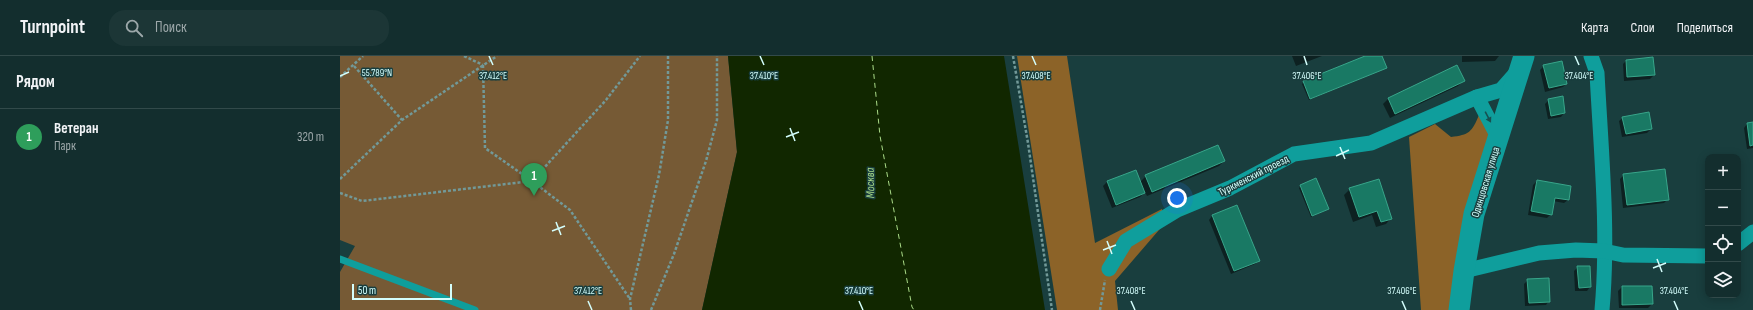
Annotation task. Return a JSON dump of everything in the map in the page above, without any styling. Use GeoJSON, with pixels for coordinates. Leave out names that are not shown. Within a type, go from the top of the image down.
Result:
{"type":"FeatureCollection","features":[{"type":"Feature","properties":{"kind":"street"},"geometry":{"type":"LineString","coordinates":[[1591,56],[1597,73],[1604,251],[1602,310]]}},
{"type":"Feature","properties":{"kind":"street","name":"Туркменский проезд"},"geometry":{"type":"LineString","coordinates":[[1109,269],[1126,241],[1177,210],[1230,188],[1294,154],[1371,143],[1477,97],[1500,90],[1513,79],[1522,61]]}},
{"type":"Feature","properties":{"kind":"street","name":"Одинцовская улица"},"geometry":{"type":"LineString","coordinates":[[1459,310],[1474,214],[1522,61]]}},
{"type":"Feature","properties":{"kind":"street"},"geometry":{"type":"LineString","coordinates":[[1477,97],[1498,137]]}},
{"type":"Feature","properties":{"kind":"street"},"geometry":{"type":"LineString","coordinates":[[1741,242],[1753,232]]}},
{"type":"Feature","properties":{"kind":"street"},"geometry":{"type":"LineString","coordinates":[[1464,271],[1539,253],[1576,250],[1604,251],[1623,255],[1705,256]]}},
{"type":"Feature","properties":{"kind":"lane"},"geometry":{"type":"LineString","coordinates":[[340,259],[475,310]]}},
{"type":"Feature","properties":{"kind":"path"},"geometry":{"type":"LineString","coordinates":[[340,75],[354,66],[363,56]]}},
{"type":"Feature","properties":{"kind":"path"},"geometry":{"type":"LineString","coordinates":[[464,56],[483,65]]}},
{"type":"Feature","properties":{"kind":"path"},"geometry":{"type":"LineString","coordinates":[[340,179],[402,120],[497,56]]}},
{"type":"Feature","properties":{"kind":"path"},"geometry":{"type":"LineString","coordinates":[[340,193],[362,201],[532,181],[606,100],[640,56]]}},
{"type":"Feature","properties":{"kind":"path"},"geometry":{"type":"LineString","coordinates":[[631,310],[630,299],[659,175],[668,120],[668,56]]}},
{"type":"Feature","properties":{"kind":"path"},"geometry":{"type":"LineString","coordinates":[[651,310],[674,254],[706,161],[717,120],[718,56]]}},
{"type":"Feature","properties":{"kind":"path"},"geometry":{"type":"LineString","coordinates":[[1013,56],[1028,144],[1052,310]]}},
{"type":"Feature","properties":{"kind":"path"},"geometry":{"type":"LineString","coordinates":[[483,65],[486,148],[570,210],[630,299]]}},
{"type":"Feature","properties":{"kind":"path"},"geometry":{"type":"LineString","coordinates":[[354,66],[402,120]]}},
{"type":"Feature","properties":{"kind":"path"},"geometry":{"type":"LineString","coordinates":[[1100,310],[1104,283],[1109,269]]}},
{"type":"Feature","properties":{"kind":"shaded area"},"geometry":{"type":"Polygon","coordinates":[[[340,56],[728,56],[737,152],[702,310],[340,310],[340,272],[355,246],[340,240],[340,56]]]}},
{"type":"Feature","properties":{"kind":"shaded area"},"geometry":{"type":"Polygon","coordinates":[[[1017,56],[1067,56],[1095,243],[1162,209],[1165,223],[1115,281],[1118,310],[1057,310],[1017,56]]]}},
{"type":"Feature","properties":{"kind":"shaded area"},"geometry":{"type":"Polygon","coordinates":[[[1479,115],[1490,128],[1452,310],[1421,310],[1409,137],[1435,124],[1451,137],[1466,134],[1472,129],[1479,115]]]}},
{"type":"Feature","properties":{"kind":"water","name":"Москва"},"geometry":{"type":"Polygon","coordinates":[[[728,56],[1004,56],[1045,310],[702,310],[737,152],[728,56]]]}},
{"type":"Feature","properties":{"kind":"building"},"geometry":{"type":"Polygon","coordinates":[[[1365,56],[1382,56],[1387,68],[1310,99],[1303,81],[1365,56]]]}},
{"type":"Feature","properties":{"kind":"building"},"geometry":{"type":"Polygon","coordinates":[[[1653,57],[1655,75],[1627,77],[1626,60],[1653,57]]]}},
{"type":"Feature","properties":{"kind":"building"},"geometry":{"type":"Polygon","coordinates":[[[1562,61],[1567,84],[1549,88],[1543,65],[1562,61]]]}},
{"type":"Feature","properties":{"kind":"building"},"geometry":{"type":"Polygon","coordinates":[[[1457,65],[1465,81],[1395,114],[1388,98],[1457,65]]]}},
{"type":"Feature","properties":{"kind":"building"},"geometry":{"type":"Polygon","coordinates":[[[1563,96],[1565,113],[1551,116],[1548,99],[1563,96]]]}},
{"type":"Feature","properties":{"kind":"building"},"geometry":{"type":"Polygon","coordinates":[[[1649,112],[1652,129],[1626,134],[1622,117],[1649,112]]]}},
{"type":"Feature","properties":{"kind":"building"},"geometry":{"type":"Polygon","coordinates":[[[1753,122],[1753,145],[1750,146],[1747,123],[1753,122]]]}},
{"type":"Feature","properties":{"kind":"building"},"geometry":{"type":"Polygon","coordinates":[[[1218,145],[1225,161],[1152,192],[1145,175],[1218,145]]]}},
{"type":"Feature","properties":{"kind":"building"},"geometry":{"type":"Polygon","coordinates":[[[1665,169],[1669,200],[1627,205],[1623,174],[1665,169]]]}},
{"type":"Feature","properties":{"kind":"building"},"geometry":{"type":"Polygon","coordinates":[[[1136,170],[1145,193],[1116,205],[1107,181],[1136,170]]]}},
{"type":"Feature","properties":{"kind":"building"},"geometry":{"type":"Polygon","coordinates":[[[1316,178],[1329,209],[1312,216],[1300,185],[1316,178]]]}},
{"type":"Feature","properties":{"kind":"building"},"geometry":{"type":"Polygon","coordinates":[[[1379,179],[1392,219],[1381,222],[1377,211],[1359,217],[1349,188],[1379,179]]]}},
{"type":"Feature","properties":{"kind":"building"},"geometry":{"type":"Polygon","coordinates":[[[1537,180],[1571,186],[1569,200],[1555,198],[1552,215],[1531,211],[1537,180]]]}},
{"type":"Feature","properties":{"kind":"building"},"geometry":{"type":"Polygon","coordinates":[[[1237,205],[1260,261],[1234,271],[1212,215],[1237,205]]]}},
{"type":"Feature","properties":{"kind":"building"},"geometry":{"type":"Polygon","coordinates":[[[1577,266],[1590,266],[1591,287],[1579,288],[1577,266]]]}},
{"type":"Feature","properties":{"kind":"building"},"geometry":{"type":"Polygon","coordinates":[[[1549,278],[1550,302],[1529,303],[1527,279],[1549,278]]]}},
{"type":"Feature","properties":{"kind":"building"},"geometry":{"type":"Polygon","coordinates":[[[1622,286],[1652,286],[1653,304],[1622,305],[1622,286]]]}},
{"type":"Feature","properties":{"kind":"ferry route"},"geometry":{"type":"LineString","coordinates":[[872,56],[880,136],[912,307],[914,310]]}},
{"type":"Feature","properties":{"kind":"place","name":"Ветеран"},"geometry":{"type":"Point","coordinates":[534,196]}}]}
